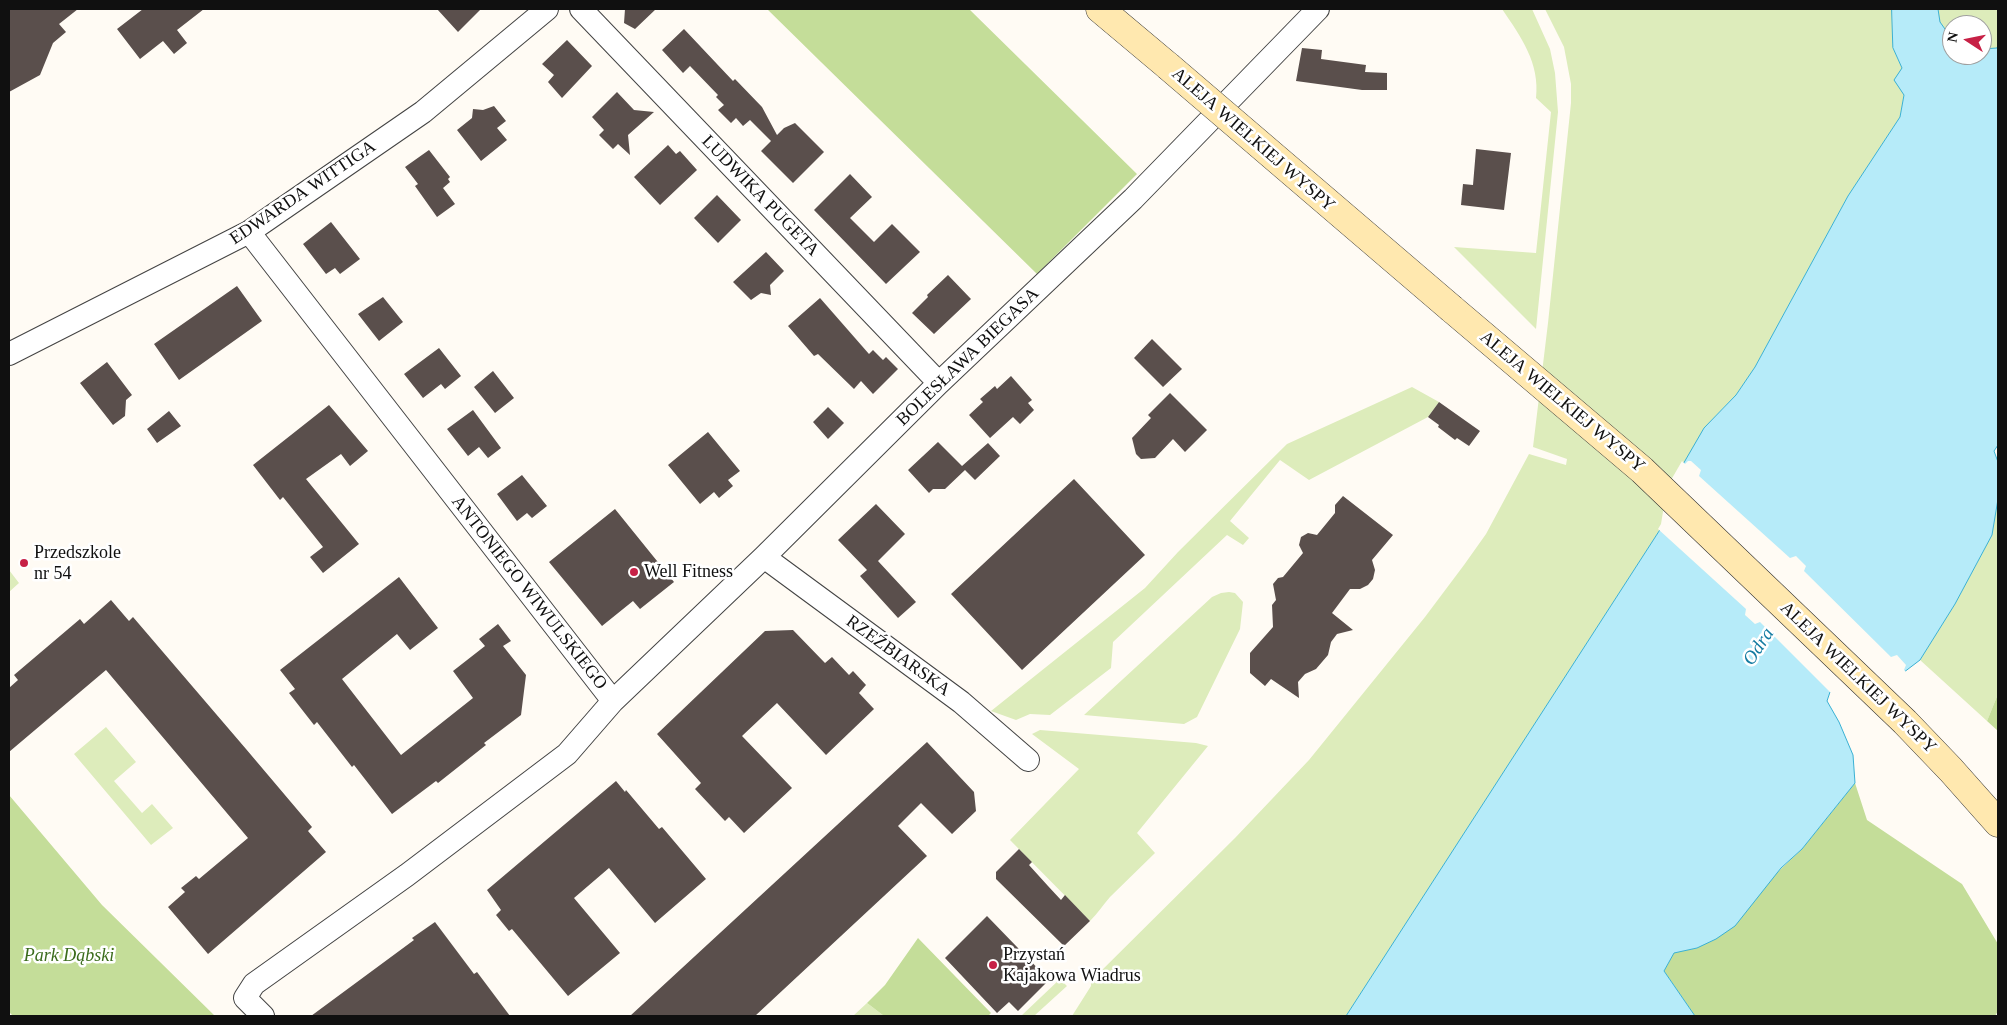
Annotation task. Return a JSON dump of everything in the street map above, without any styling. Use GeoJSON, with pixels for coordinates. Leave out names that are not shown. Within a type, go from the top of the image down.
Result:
{"type":"FeatureCollection","features":[{"type":"Feature","properties":{"kind":"main road","name":"ALEJA WIELKIEJ WYSPY"},"geometry":{"type":"LineString","coordinates":[[1100,9],[1380,250],[1642,470],[1905,722],[1952,770],[1998,823]]}},
{"type":"Feature","properties":{"kind":"street","name":"EDWARDA WITTIGA"},"geometry":{"type":"LineString","coordinates":[[9,354],[249,232],[423,112],[547,9]]}},
{"type":"Feature","properties":{"kind":"street","name":"LUDWIKA PUGETA"},"geometry":{"type":"LineString","coordinates":[[582,9],[939,383]]}},
{"type":"Feature","properties":{"kind":"street","name":"BOLESŁAWA BIEGASA"},"geometry":{"type":"LineString","coordinates":[[613,701],[764,557],[939,383],[1133,199],[1318,9]]}},
{"type":"Feature","properties":{"kind":"street","name":"ANTONIEGO WIWULSKIEGO"},"geometry":{"type":"LineString","coordinates":[[249,232],[613,701],[567,754],[407,875],[254,984],[246,998],[263,1016]]}},
{"type":"Feature","properties":{"kind":"street","name":"RZEŹBIARSKA"},"geometry":{"type":"LineString","coordinates":[[764,557],[961,702],[1028,760]]}},
{"type":"Feature","properties":{"kind":"green space"},"geometry":{"type":"Polygon","coordinates":[[[767,9],[969,9],[1137,174],[1037,274],[767,9]]]}},
{"type":"Feature","properties":{"kind":"green space"},"geometry":{"type":"Polygon","coordinates":[[[1502,9],[1532,9],[1550,49],[1555,73],[1558,112],[1536,329],[1454,247],[1536,253],[1551,112],[1536,98],[1535,73],[1528,51],[1502,9]]]}},
{"type":"Feature","properties":{"kind":"green space"},"geometry":{"type":"Polygon","coordinates":[[[1545,9],[1892,9],[1893,48],[1902,68],[1904,95],[1900,117],[1848,196],[1755,367],[1736,395],[1704,428],[1663,525],[1346,1016],[1072,1016],[1091,986],[1091,981],[1235,838],[1309,760],[1425,617],[1464,565],[1486,534],[1529,454],[1566,465],[1567,459],[1533,447],[1571,103],[1571,84],[1564,47],[1545,9]]]}},
{"type":"Feature","properties":{"kind":"green space"},"geometry":{"type":"Polygon","coordinates":[[[1938,9],[1998,9],[1998,46],[1997,48],[1992,48],[1992,15],[1942,15],[1942,26],[1939,22],[1938,9]]]}},
{"type":"Feature","properties":{"kind":"green space"},"geometry":{"type":"Polygon","coordinates":[[[1412,387],[1439,402],[1428,417],[1309,480],[1280,460],[1230,521],[1249,538],[1243,545],[1227,535],[1113,642],[1111,668],[1050,715],[1030,714],[1016,720],[991,711],[1145,588],[1178,552],[1287,444],[1412,387]]]}},
{"type":"Feature","properties":{"kind":"green space"},"geometry":{"type":"Polygon","coordinates":[[[1998,499],[1998,694],[1987,721],[1920,660],[1955,604],[1992,535],[1998,499]]]}},
{"type":"Feature","properties":{"kind":"green space"},"geometry":{"type":"Polygon","coordinates":[[[9,570],[19,583],[9,592],[9,570]]]}},
{"type":"Feature","properties":{"kind":"green space"},"geometry":{"type":"Polygon","coordinates":[[[1229,592],[1235,593],[1243,602],[1240,629],[1197,717],[1184,724],[1084,715],[1212,597],[1229,592]]]}},
{"type":"Feature","properties":{"kind":"green space"},"geometry":{"type":"Polygon","coordinates":[[[1998,694],[1998,731],[1987,721],[1998,694]]]}},
{"type":"Feature","properties":{"kind":"green space"},"geometry":{"type":"Polygon","coordinates":[[[106,727],[136,762],[114,781],[142,813],[152,804],[173,828],[151,845],[74,754],[106,727]]]}},
{"type":"Feature","properties":{"kind":"green space"},"geometry":{"type":"Polygon","coordinates":[[[1040,730],[1196,743],[1208,746],[1137,833],[1155,853],[1110,897],[1090,921],[1010,840],[1079,769],[1032,734],[1040,730]]]}},
{"type":"Feature","properties":{"kind":"green space"},"geometry":{"type":"Polygon","coordinates":[[[1855,783],[1867,820],[1962,884],[1998,944],[1998,1011],[1995,1016],[1695,1016],[1664,971],[1674,952],[1697,948],[1802,849],[1855,783]]]}},
{"type":"Feature","properties":{"kind":"green space","name":"Park Dąbski"},"geometry":{"type":"Polygon","coordinates":[[[9,795],[102,905],[215,1016],[13,1016],[9,1012],[9,795]]]}},
{"type":"Feature","properties":{"kind":"green space"},"geometry":{"type":"Polygon","coordinates":[[[918,938],[991,1013],[988,1016],[884,1016],[867,1003],[885,985],[918,938]]]}},
{"type":"Feature","properties":{"kind":"green space"},"geometry":{"type":"Polygon","coordinates":[[[1060,979],[1067,986],[1034,1016],[1021,1016],[1060,979]]]}},
{"type":"Feature","properties":{"kind":"green space"},"geometry":{"type":"Polygon","coordinates":[[[867,1003],[884,1016],[853,1016],[867,1003]]]}},
{"type":"Feature","properties":{"kind":"water","name":"Odra"},"geometry":{"type":"Polygon","coordinates":[[[1892,9],[1938,9],[1942,25],[1942,65],[1992,65],[1992,48],[1997,48],[1998,46],[1998,445],[1994,451],[1998,462],[1998,499],[1992,535],[1955,604],[1920,660],[1891,682],[1840,686],[1830,692],[1827,701],[1839,722],[1853,755],[1855,783],[1802,849],[1781,868],[1735,926],[1716,939],[1697,948],[1674,953],[1664,971],[1695,1016],[1346,1016],[1663,525],[1682,466],[1704,428],[1736,395],[1755,367],[1848,196],[1900,117],[1904,95],[1894,80],[1902,68],[1893,48],[1892,9]]]}},
{"type":"Feature","properties":{"kind":"pier"},"geometry":{"type":"Polygon","coordinates":[[[1682,461],[1685,464],[1691,461],[1701,470],[1699,476],[1790,558],[1796,556],[1806,566],[1804,571],[1891,657],[1897,655],[1906,665],[1904,670],[1907,673],[1892,684],[1872,693],[1856,696],[1840,689],[1832,694],[1760,622],[1755,624],[1745,615],[1746,609],[1658,529],[1661,524],[1667,487],[1682,461]]]}},
{"type":"Feature","properties":{"kind":"building"},"geometry":{"type":"Polygon","coordinates":[[[9,9],[78,9],[59,24],[66,32],[53,43],[40,75],[9,92],[9,9]]]}},
{"type":"Feature","properties":{"kind":"building"},"geometry":{"type":"Polygon","coordinates":[[[143,9],[204,9],[177,30],[187,43],[174,54],[163,41],[140,59],[117,29],[143,9]]]}},
{"type":"Feature","properties":{"kind":"building"},"geometry":{"type":"Polygon","coordinates":[[[437,9],[481,9],[458,32],[437,9]]]}},
{"type":"Feature","properties":{"kind":"building"},"geometry":{"type":"Polygon","coordinates":[[[625,9],[656,9],[635,29],[624,23],[625,9]]]}},
{"type":"Feature","properties":{"kind":"building"},"geometry":{"type":"Polygon","coordinates":[[[684,29],[733,81],[735,79],[762,107],[777,135],[784,128],[795,123],[824,152],[793,183],[761,151],[771,141],[750,120],[743,126],[736,118],[731,123],[718,110],[724,105],[716,97],[718,95],[690,66],[683,73],[662,50],[684,29]]]}},
{"type":"Feature","properties":{"kind":"building"},"geometry":{"type":"Polygon","coordinates":[[[567,40],[592,66],[562,98],[548,82],[554,75],[542,64],[567,40]]]}},
{"type":"Feature","properties":{"kind":"building"},"geometry":{"type":"Polygon","coordinates":[[[1302,48],[1322,50],[1321,59],[1366,65],[1365,72],[1387,73],[1387,90],[1362,90],[1296,81],[1302,48]]]}},
{"type":"Feature","properties":{"kind":"building"},"geometry":{"type":"Polygon","coordinates":[[[617,92],[634,110],[654,112],[628,135],[630,155],[618,144],[613,149],[599,135],[604,130],[592,117],[617,92]]]}},
{"type":"Feature","properties":{"kind":"building"},"geometry":{"type":"Polygon","coordinates":[[[494,106],[506,121],[497,128],[507,140],[481,161],[457,130],[472,118],[473,109],[483,110],[494,106]]]}},
{"type":"Feature","properties":{"kind":"building"},"geometry":{"type":"Polygon","coordinates":[[[668,145],[676,154],[680,151],[697,170],[660,205],[634,177],[668,145]]]}},
{"type":"Feature","properties":{"kind":"building"},"geometry":{"type":"Polygon","coordinates":[[[1476,149],[1511,153],[1504,210],[1461,205],[1463,184],[1473,185],[1476,149]]]}},
{"type":"Feature","properties":{"kind":"building"},"geometry":{"type":"Polygon","coordinates":[[[429,150],[450,177],[448,179],[450,182],[443,188],[455,204],[437,217],[415,186],[418,184],[405,167],[429,150]]]}},
{"type":"Feature","properties":{"kind":"building"},"geometry":{"type":"Polygon","coordinates":[[[850,174],[872,197],[850,218],[874,242],[892,224],[920,252],[886,284],[814,210],[850,174]]]}},
{"type":"Feature","properties":{"kind":"building"},"geometry":{"type":"Polygon","coordinates":[[[717,195],[741,220],[718,243],[694,218],[717,195]]]}},
{"type":"Feature","properties":{"kind":"building"},"geometry":{"type":"Polygon","coordinates":[[[331,222],[360,259],[340,274],[335,268],[326,274],[303,244],[331,222]]]}},
{"type":"Feature","properties":{"kind":"building"},"geometry":{"type":"Polygon","coordinates":[[[766,252],[784,271],[770,285],[771,295],[761,293],[751,300],[733,282],[766,252]]]}},
{"type":"Feature","properties":{"kind":"building"},"geometry":{"type":"Polygon","coordinates":[[[948,275],[971,299],[934,334],[912,313],[948,275]]]}},
{"type":"Feature","properties":{"kind":"building"},"geometry":{"type":"Polygon","coordinates":[[[237,286],[262,321],[179,380],[154,344],[237,286]]]}},
{"type":"Feature","properties":{"kind":"building"},"geometry":{"type":"Polygon","coordinates":[[[383,297],[403,322],[379,341],[358,314],[383,297]]]}},
{"type":"Feature","properties":{"kind":"building"},"geometry":{"type":"Polygon","coordinates":[[[820,298],[869,354],[873,350],[883,360],[886,357],[898,369],[873,394],[861,381],[854,389],[818,354],[814,356],[788,326],[820,298]]]}},
{"type":"Feature","properties":{"kind":"building"},"geometry":{"type":"Polygon","coordinates":[[[1152,339],[1182,369],[1163,387],[1134,358],[1152,339]]]}},
{"type":"Feature","properties":{"kind":"building"},"geometry":{"type":"Polygon","coordinates":[[[439,348],[461,376],[445,389],[441,384],[423,398],[404,374],[439,348]]]}},
{"type":"Feature","properties":{"kind":"building"},"geometry":{"type":"Polygon","coordinates":[[[107,362],[132,395],[126,400],[125,416],[113,425],[80,383],[107,362]]]}},
{"type":"Feature","properties":{"kind":"building"},"geometry":{"type":"Polygon","coordinates":[[[493,371],[514,398],[495,413],[474,387],[493,371]]]}},
{"type":"Feature","properties":{"kind":"building"},"geometry":{"type":"Polygon","coordinates":[[[1011,376],[1032,400],[1028,403],[1034,410],[1020,424],[1013,417],[990,438],[969,415],[983,402],[980,399],[995,386],[997,389],[1011,376]]]}},
{"type":"Feature","properties":{"kind":"building"},"geometry":{"type":"Polygon","coordinates":[[[1170,393],[1207,430],[1185,452],[1173,439],[1155,458],[1141,459],[1136,454],[1132,438],[1151,418],[1148,415],[1170,393]]]}},
{"type":"Feature","properties":{"kind":"building"},"geometry":{"type":"Polygon","coordinates":[[[1439,402],[1480,431],[1469,446],[1457,438],[1455,440],[1428,417],[1439,402]]]}},
{"type":"Feature","properties":{"kind":"building"},"geometry":{"type":"Polygon","coordinates":[[[329,405],[368,451],[350,466],[341,454],[306,479],[359,544],[323,573],[310,557],[323,547],[283,497],[280,500],[253,465],[329,405]]]}},
{"type":"Feature","properties":{"kind":"building"},"geometry":{"type":"Polygon","coordinates":[[[828,407],[844,423],[828,439],[813,422],[828,407]]]}},
{"type":"Feature","properties":{"kind":"building"},"geometry":{"type":"Polygon","coordinates":[[[473,410],[501,448],[488,458],[479,447],[468,456],[447,429],[473,410]]]}},
{"type":"Feature","properties":{"kind":"building"},"geometry":{"type":"Polygon","coordinates":[[[169,411],[181,426],[157,443],[147,429],[169,411]]]}},
{"type":"Feature","properties":{"kind":"building"},"geometry":{"type":"Polygon","coordinates":[[[708,432],[740,471],[728,480],[733,486],[719,498],[714,492],[700,504],[668,465],[708,432]]]}},
{"type":"Feature","properties":{"kind":"building"},"geometry":{"type":"Polygon","coordinates":[[[938,442],[962,466],[988,443],[1000,456],[975,480],[965,470],[945,489],[933,489],[929,493],[908,470],[938,442]]]}},
{"type":"Feature","properties":{"kind":"building"},"geometry":{"type":"Polygon","coordinates":[[[522,475],[547,506],[532,518],[527,513],[517,521],[497,494],[522,475]]]}},
{"type":"Feature","properties":{"kind":"building"},"geometry":{"type":"Polygon","coordinates":[[[1074,479],[1145,555],[1022,670],[951,594],[1074,479]]]}},
{"type":"Feature","properties":{"kind":"building"},"geometry":{"type":"Polygon","coordinates":[[[1343,496],[1393,535],[1372,560],[1375,570],[1373,579],[1368,585],[1360,589],[1350,589],[1332,613],[1353,630],[1337,634],[1331,642],[1328,655],[1316,669],[1305,674],[1298,682],[1299,698],[1271,679],[1265,686],[1250,673],[1250,653],[1273,627],[1272,605],[1276,600],[1273,584],[1278,578],[1283,577],[1303,553],[1299,545],[1301,537],[1308,533],[1317,535],[1335,513],[1335,505],[1343,496]]]}},
{"type":"Feature","properties":{"kind":"building"},"geometry":{"type":"Polygon","coordinates":[[[876,504],[905,534],[878,561],[916,602],[898,618],[860,576],[867,570],[838,540],[876,504]]]}},
{"type":"Feature","properties":{"kind":"building"},"geometry":{"type":"Polygon","coordinates":[[[615,509],[674,582],[640,609],[633,601],[602,626],[549,562],[615,509]]]}},
{"type":"Feature","properties":{"kind":"building"},"geometry":{"type":"Polygon","coordinates":[[[399,577],[438,628],[410,650],[397,634],[342,679],[401,755],[473,698],[453,671],[485,646],[479,639],[498,624],[511,641],[503,646],[526,675],[521,715],[484,743],[486,745],[438,783],[436,781],[392,814],[354,765],[352,767],[317,722],[314,725],[289,693],[295,689],[280,670],[399,577]]]}},
{"type":"Feature","properties":{"kind":"building"},"geometry":{"type":"Polygon","coordinates":[[[111,600],[129,621],[133,617],[246,749],[312,827],[308,831],[326,852],[208,954],[168,907],[185,892],[181,888],[196,876],[199,879],[248,838],[106,670],[9,752],[9,688],[18,680],[14,675],[80,619],[84,624],[111,600]]]}},
{"type":"Feature","properties":{"kind":"building"},"geometry":{"type":"Polygon","coordinates":[[[793,630],[825,663],[832,657],[849,675],[853,671],[866,685],[859,693],[874,709],[826,755],[777,703],[742,736],[792,788],[744,833],[729,817],[725,821],[695,789],[701,783],[657,734],[765,631],[793,630]]]}},
{"type":"Feature","properties":{"kind":"building"},"geometry":{"type":"Polygon","coordinates":[[[927,742],[974,792],[976,811],[952,834],[921,803],[898,826],[927,856],[755,1016],[630,1016],[927,742]]]}},
{"type":"Feature","properties":{"kind":"building"},"geometry":{"type":"Polygon","coordinates":[[[616,781],[659,829],[662,827],[706,879],[655,923],[609,868],[574,898],[620,953],[568,996],[512,929],[509,931],[496,915],[501,910],[487,890],[616,781]]]}},
{"type":"Feature","properties":{"kind":"building"},"geometry":{"type":"Polygon","coordinates":[[[1019,849],[1032,862],[1029,865],[1061,900],[1065,895],[1090,921],[1064,946],[996,879],[996,872],[1019,849]]]}},
{"type":"Feature","properties":{"kind":"building","name":"Przystań Kajakowa Wiadrus"},"geometry":{"type":"Polygon","coordinates":[[[987,916],[1049,980],[1018,1011],[1009,1002],[997,1013],[945,958],[987,916]]]}},
{"type":"Feature","properties":{"kind":"building"},"geometry":{"type":"Polygon","coordinates":[[[435,922],[474,974],[477,972],[510,1016],[311,1016],[414,940],[412,938],[435,922]]]}},
{"type":"Feature","properties":{"kind":"place","name":"Przedszkole nr 54"},"geometry":{"type":"Point","coordinates":[24,563]}},
{"type":"Feature","properties":{"kind":"place","name":"Well Fitness"},"geometry":{"type":"Point","coordinates":[634,572]}},
{"type":"Feature","properties":{"kind":"place","name":"Przystań Kajakowa Wiadrus"},"geometry":{"type":"Point","coordinates":[993,965]}}]}
